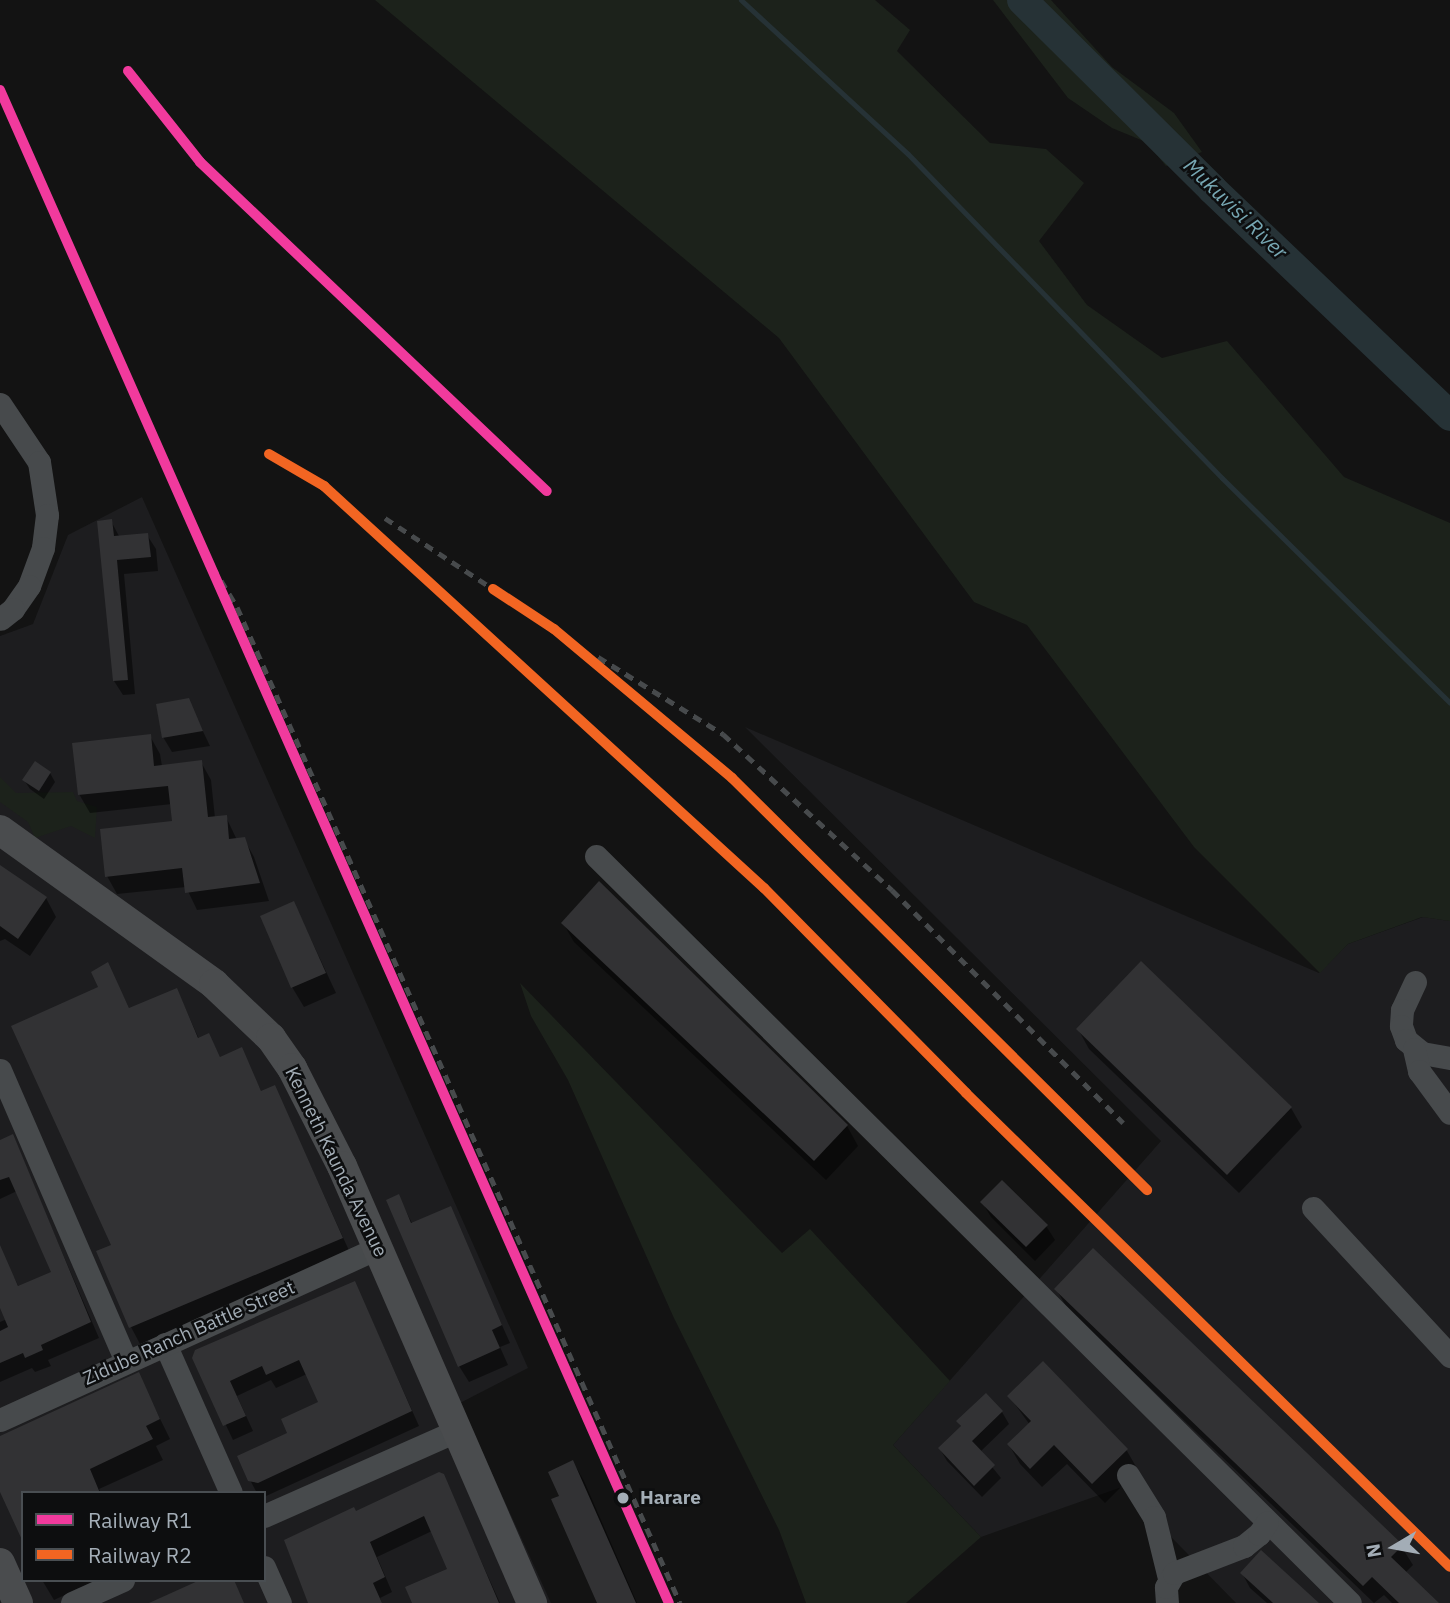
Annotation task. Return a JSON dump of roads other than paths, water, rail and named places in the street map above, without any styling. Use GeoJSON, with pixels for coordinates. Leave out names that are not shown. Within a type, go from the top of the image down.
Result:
{"type":"FeatureCollection","features":[{"type":"Feature","properties":{"kind":"main road","name":"Kenneth Kaunda Avenue"},"geometry":{"type":"LineString","coordinates":[[0,830],[214,984],[271,1038],[312,1102],[532,1603]]}},
{"type":"Feature","properties":{"kind":"main road"},"geometry":{"type":"LineString","coordinates":[[0,1563],[18,1603]]}},
{"type":"Feature","properties":{"kind":"street"},"geometry":{"type":"LineString","coordinates":[[0,404],[39,461],[47,515],[43,548],[29,586],[13,609],[0,619]]}},
{"type":"Feature","properties":{"kind":"street"},"geometry":{"type":"LineString","coordinates":[[596,856],[1350,1603]]}},
{"type":"Feature","properties":{"kind":"street"},"geometry":{"type":"LineString","coordinates":[[1415,982],[1400,1021],[1408,1044],[1414,1049],[1450,1058]]}},
{"type":"Feature","properties":{"kind":"street"},"geometry":{"type":"LineString","coordinates":[[1414,1049],[1419,1071],[1450,1112]]}},
{"type":"Feature","properties":{"kind":"street"},"geometry":{"type":"LineString","coordinates":[[0,1070],[126,1361]]}},
{"type":"Feature","properties":{"kind":"street"},"geometry":{"type":"LineString","coordinates":[[1313,1208],[1450,1356]]}},
{"type":"Feature","properties":{"kind":"street","name":"Zidube Ranch Battle Street"},"geometry":{"type":"LineString","coordinates":[[0,1420],[378,1248]]}},
{"type":"Feature","properties":{"kind":"street"},"geometry":{"type":"LineString","coordinates":[[166,1344],[230,1491]]}},
{"type":"Feature","properties":{"kind":"street"},"geometry":{"type":"LineString","coordinates":[[266,1515],[456,1432]]}},
{"type":"Feature","properties":{"kind":"street"},"geometry":{"type":"LineString","coordinates":[[1128,1475],[1154,1517],[1169,1578],[1167,1603]]}},
{"type":"Feature","properties":{"kind":"street"},"geometry":{"type":"LineString","coordinates":[[1169,1578],[1179,1570],[1216,1559],[1244,1546],[1259,1534],[1267,1522]]}},
{"type":"Feature","properties":{"kind":"street"},"geometry":{"type":"LineString","coordinates":[[266,1572],[280,1603]]}},
{"type":"Feature","properties":{"kind":"street"},"geometry":{"type":"LineString","coordinates":[[72,1603],[119,1582]]}},
{"type":"Feature","properties":{"kind":"waterway"},"geometry":{"type":"LineString","coordinates":[[741,0],[908,154],[1222,478],[1450,703]]}},
{"type":"Feature","properties":{"kind":"waterway","name":"Mukuvisi River"},"geometry":{"type":"LineString","coordinates":[[1022,0],[1212,189],[1450,416]]}},
{"type":"Feature","properties":{"kind":"railway"},"geometry":{"type":"LineString","coordinates":[[128,71],[200,162],[547,491]]}},
{"type":"Feature","properties":{"kind":"railway"},"geometry":{"type":"LineString","coordinates":[[269,454],[324,486],[764,888],[966,1093],[1450,1567]]}},
{"type":"Feature","properties":{"kind":"railway"},"geometry":{"type":"LineString","coordinates":[[385,518],[554,629],[732,778],[1147,1190]]}},
{"type":"Feature","properties":{"kind":"railway"},"geometry":{"type":"LineString","coordinates":[[196,539],[237,607],[680,1603]]}},
{"type":"Feature","properties":{"kind":"railway"},"geometry":{"type":"LineString","coordinates":[[598,657],[723,734],[892,890],[1123,1123]]}},
{"type":"Feature","properties":{"kind":"rail line","name":"R1"},"geometry":{"type":"LineString","coordinates":[[128,71],[200,162],[547,491]]}},
{"type":"Feature","properties":{"kind":"rail line","name":"R1"},"geometry":{"type":"LineString","coordinates":[[0,90],[669,1603]]}},
{"type":"Feature","properties":{"kind":"rail line","name":"R2"},"geometry":{"type":"LineString","coordinates":[[269,454],[324,486],[764,888],[966,1093],[1450,1567]]}},
{"type":"Feature","properties":{"kind":"rail line","name":"R2"},"geometry":{"type":"LineString","coordinates":[[493,589],[554,629],[732,778],[1147,1190]]}},
{"type":"Feature","properties":{"kind":"place","name":"Harare"},"geometry":{"type":"Point","coordinates":[623,1498]}}]}
